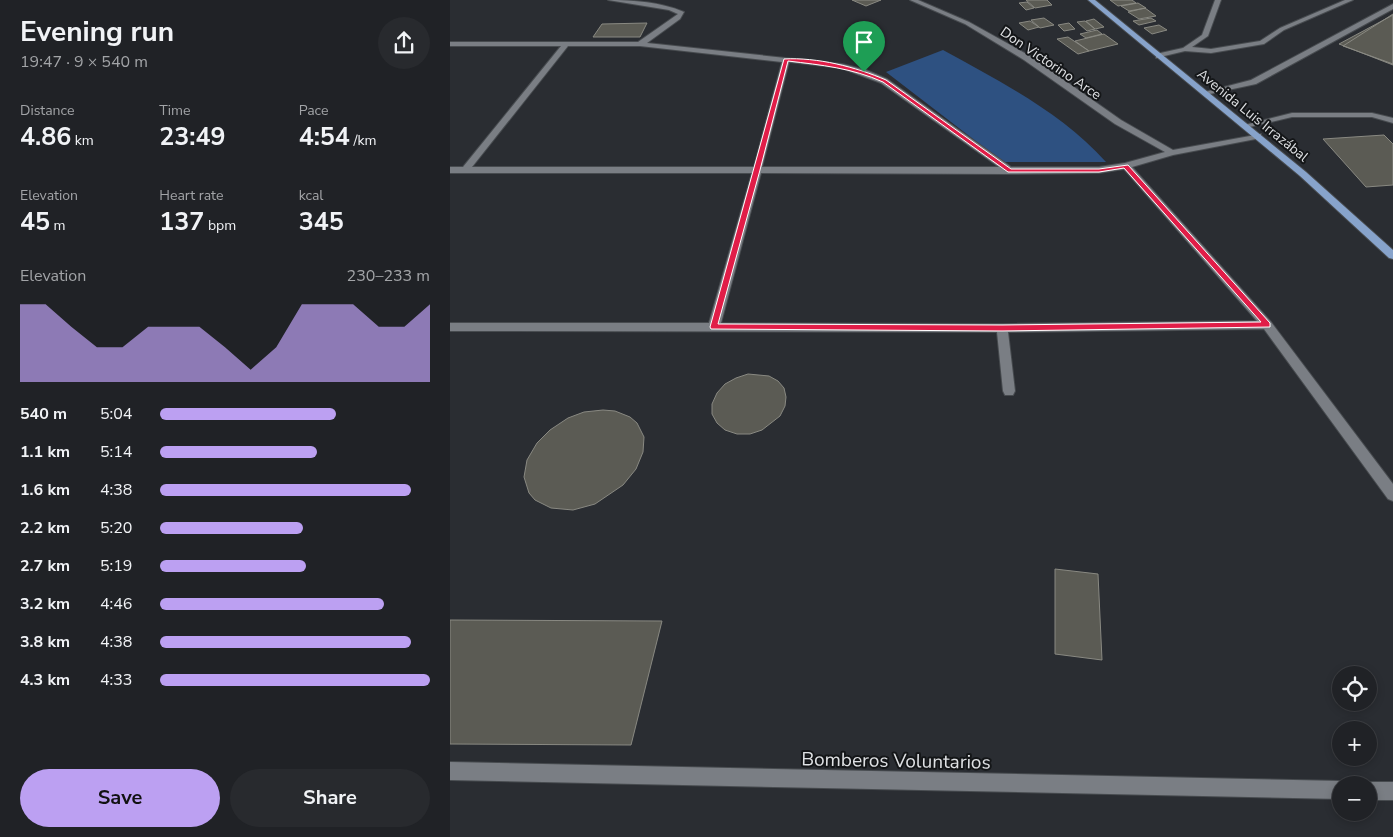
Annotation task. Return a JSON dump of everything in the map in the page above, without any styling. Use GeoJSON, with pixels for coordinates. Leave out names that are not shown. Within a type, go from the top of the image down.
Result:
{"type":"FeatureCollection","features":[{"type":"Feature","properties":{"kind":"main road","name":"Avenida Luis Irrazábal"},"geometry":{"type":"LineString","coordinates":[[1091,0],[1303,174],[1393,256]]}},
{"type":"Feature","properties":{"kind":"street"},"geometry":{"type":"LineString","coordinates":[[611,0],[670,8],[682,13],[678,18],[640,44]]}},
{"type":"Feature","properties":{"kind":"street","name":"Don Victorino Arce"},"geometry":{"type":"LineString","coordinates":[[913,0],[966,23],[1027,58],[1118,122],[1172,153]]}},
{"type":"Feature","properties":{"kind":"street"},"geometry":{"type":"LineString","coordinates":[[1185,50],[1205,36],[1218,0]]}},
{"type":"Feature","properties":{"kind":"street"},"geometry":{"type":"LineString","coordinates":[[1159,56],[1185,50],[1211,52],[1262,43],[1282,29],[1350,0]]}},
{"type":"Feature","properties":{"kind":"street"},"geometry":{"type":"LineString","coordinates":[[1205,93],[1253,82],[1393,6]]}},
{"type":"Feature","properties":{"kind":"street"},"geometry":{"type":"LineString","coordinates":[[450,44],[640,44],[842,66],[864,72],[884,81],[1010,170]]}},
{"type":"Feature","properties":{"kind":"street"},"geometry":{"type":"LineString","coordinates":[[466,170],[566,44]]}},
{"type":"Feature","properties":{"kind":"street"},"geometry":{"type":"LineString","coordinates":[[714,327],[786,60]]}},
{"type":"Feature","properties":{"kind":"street"},"geometry":{"type":"LineString","coordinates":[[1245,126],[1292,115],[1372,115],[1393,121]]}},
{"type":"Feature","properties":{"kind":"street"},"geometry":{"type":"LineString","coordinates":[[450,170],[1099,170],[1126,166],[1172,153],[1258,136]]}},
{"type":"Feature","properties":{"kind":"street"},"geometry":{"type":"LineString","coordinates":[[1126,166],[1267,325],[1393,495]]}},
{"type":"Feature","properties":{"kind":"street"},"geometry":{"type":"LineString","coordinates":[[450,327],[1002,328],[1267,325]]}},
{"type":"Feature","properties":{"kind":"street"},"geometry":{"type":"LineString","coordinates":[[1002,328],[1008,391]]}},
{"type":"Feature","properties":{"kind":"street","name":"Bomberos Voluntarios"},"geometry":{"type":"LineString","coordinates":[[450,771],[1332,790]]}},
{"type":"Feature","properties":{"kind":"street"},"geometry":{"type":"LineString","coordinates":[[1377,791],[1393,791]]}},
{"type":"Feature","properties":{"kind":"shaded area"},"geometry":{"type":"Polygon","coordinates":[[[943,50],[1008,86],[1050,113],[1070,128],[1106,162],[1003,162],[886,72],[943,50]]]}},
{"type":"Feature","properties":{"kind":"building"},"geometry":{"type":"Polygon","coordinates":[[[852,0],[881,0],[866,6],[852,0]]]}},
{"type":"Feature","properties":{"kind":"building"},"geometry":{"type":"Polygon","coordinates":[[[1026,0],[1047,0],[1052,5],[1035,8],[1026,0]]]}},
{"type":"Feature","properties":{"kind":"building"},"geometry":{"type":"Polygon","coordinates":[[[1110,0],[1132,0],[1136,3],[1118,6],[1110,0]]]}},
{"type":"Feature","properties":{"kind":"building"},"geometry":{"type":"Polygon","coordinates":[[[1027,2],[1034,8],[1026,10],[1019,3],[1027,2]]]}},
{"type":"Feature","properties":{"kind":"building"},"geometry":{"type":"Polygon","coordinates":[[[1138,3],[1146,8],[1129,11],[1121,6],[1138,3]]]}},
{"type":"Feature","properties":{"kind":"building"},"geometry":{"type":"Polygon","coordinates":[[[1145,8],[1156,16],[1139,19],[1128,12],[1145,8]]]}},
{"type":"Feature","properties":{"kind":"building"},"geometry":{"type":"Polygon","coordinates":[[[1393,14],[1393,64],[1343,46],[1393,14]]]}},
{"type":"Feature","properties":{"kind":"building"},"geometry":{"type":"Polygon","coordinates":[[[1393,15],[1393,65],[1339,44],[1393,15]]]}},
{"type":"Feature","properties":{"kind":"building"},"geometry":{"type":"Polygon","coordinates":[[[1044,18],[1054,25],[1040,28],[1031,20],[1044,18]]]}},
{"type":"Feature","properties":{"kind":"building"},"geometry":{"type":"Polygon","coordinates":[[[1151,18],[1156,21],[1139,25],[1133,21],[1151,18]]]}},
{"type":"Feature","properties":{"kind":"building"},"geometry":{"type":"Polygon","coordinates":[[[1094,19],[1104,27],[1095,29],[1086,21],[1094,19]]]}},
{"type":"Feature","properties":{"kind":"building"},"geometry":{"type":"Polygon","coordinates":[[[1030,21],[1039,27],[1028,30],[1019,23],[1030,21]]]}},
{"type":"Feature","properties":{"kind":"building"},"geometry":{"type":"Polygon","coordinates":[[[1085,21],[1095,29],[1087,31],[1077,22],[1085,21]]]}},
{"type":"Feature","properties":{"kind":"building"},"geometry":{"type":"Polygon","coordinates":[[[647,23],[640,37],[593,37],[602,24],[647,23]]]}},
{"type":"Feature","properties":{"kind":"building"},"geometry":{"type":"Polygon","coordinates":[[[1069,23],[1075,29],[1064,31],[1058,25],[1069,23]]]}},
{"type":"Feature","properties":{"kind":"building"},"geometry":{"type":"Polygon","coordinates":[[[1159,25],[1167,30],[1152,34],[1144,28],[1159,25]]]}},
{"type":"Feature","properties":{"kind":"building"},"geometry":{"type":"Polygon","coordinates":[[[1097,30],[1102,34],[1086,38],[1080,34],[1097,30]]]}},
{"type":"Feature","properties":{"kind":"building"},"geometry":{"type":"Polygon","coordinates":[[[1104,34],[1118,44],[1089,51],[1075,41],[1104,34]]]}},
{"type":"Feature","properties":{"kind":"building"},"geometry":{"type":"Polygon","coordinates":[[[1068,37],[1089,51],[1078,54],[1057,39],[1068,37]]]}},
{"type":"Feature","properties":{"kind":"building"},"geometry":{"type":"Polygon","coordinates":[[[1384,135],[1393,144],[1393,185],[1366,187],[1323,139],[1384,135]]]}},
{"type":"Feature","properties":{"kind":"building"},"geometry":{"type":"Polygon","coordinates":[[[748,374],[769,376],[778,381],[784,388],[785,406],[780,416],[762,430],[750,434],[737,434],[725,430],[717,423],[712,414],[712,404],[717,393],[725,384],[748,374]]]}},
{"type":"Feature","properties":{"kind":"building"},"geometry":{"type":"Polygon","coordinates":[[[615,411],[630,417],[637,423],[644,437],[643,452],[636,469],[623,485],[595,504],[573,510],[551,508],[535,500],[529,493],[524,477],[527,460],[537,443],[550,430],[568,418],[584,412],[615,411]]]}},
{"type":"Feature","properties":{"kind":"building"},"geometry":{"type":"Polygon","coordinates":[[[1055,569],[1098,574],[1102,660],[1055,654],[1055,569]]]}},
{"type":"Feature","properties":{"kind":"building"},"geometry":{"type":"Polygon","coordinates":[[[450,620],[662,621],[631,745],[450,744],[450,620]]]}},
{"type":"Feature","properties":{"kind":"route"},"geometry":{"type":"LineString","coordinates":[[786,60],[842,66],[864,72],[884,81],[1010,170],[1099,170],[1126,166],[1267,325],[1002,328],[714,327],[786,60]]}}]}
